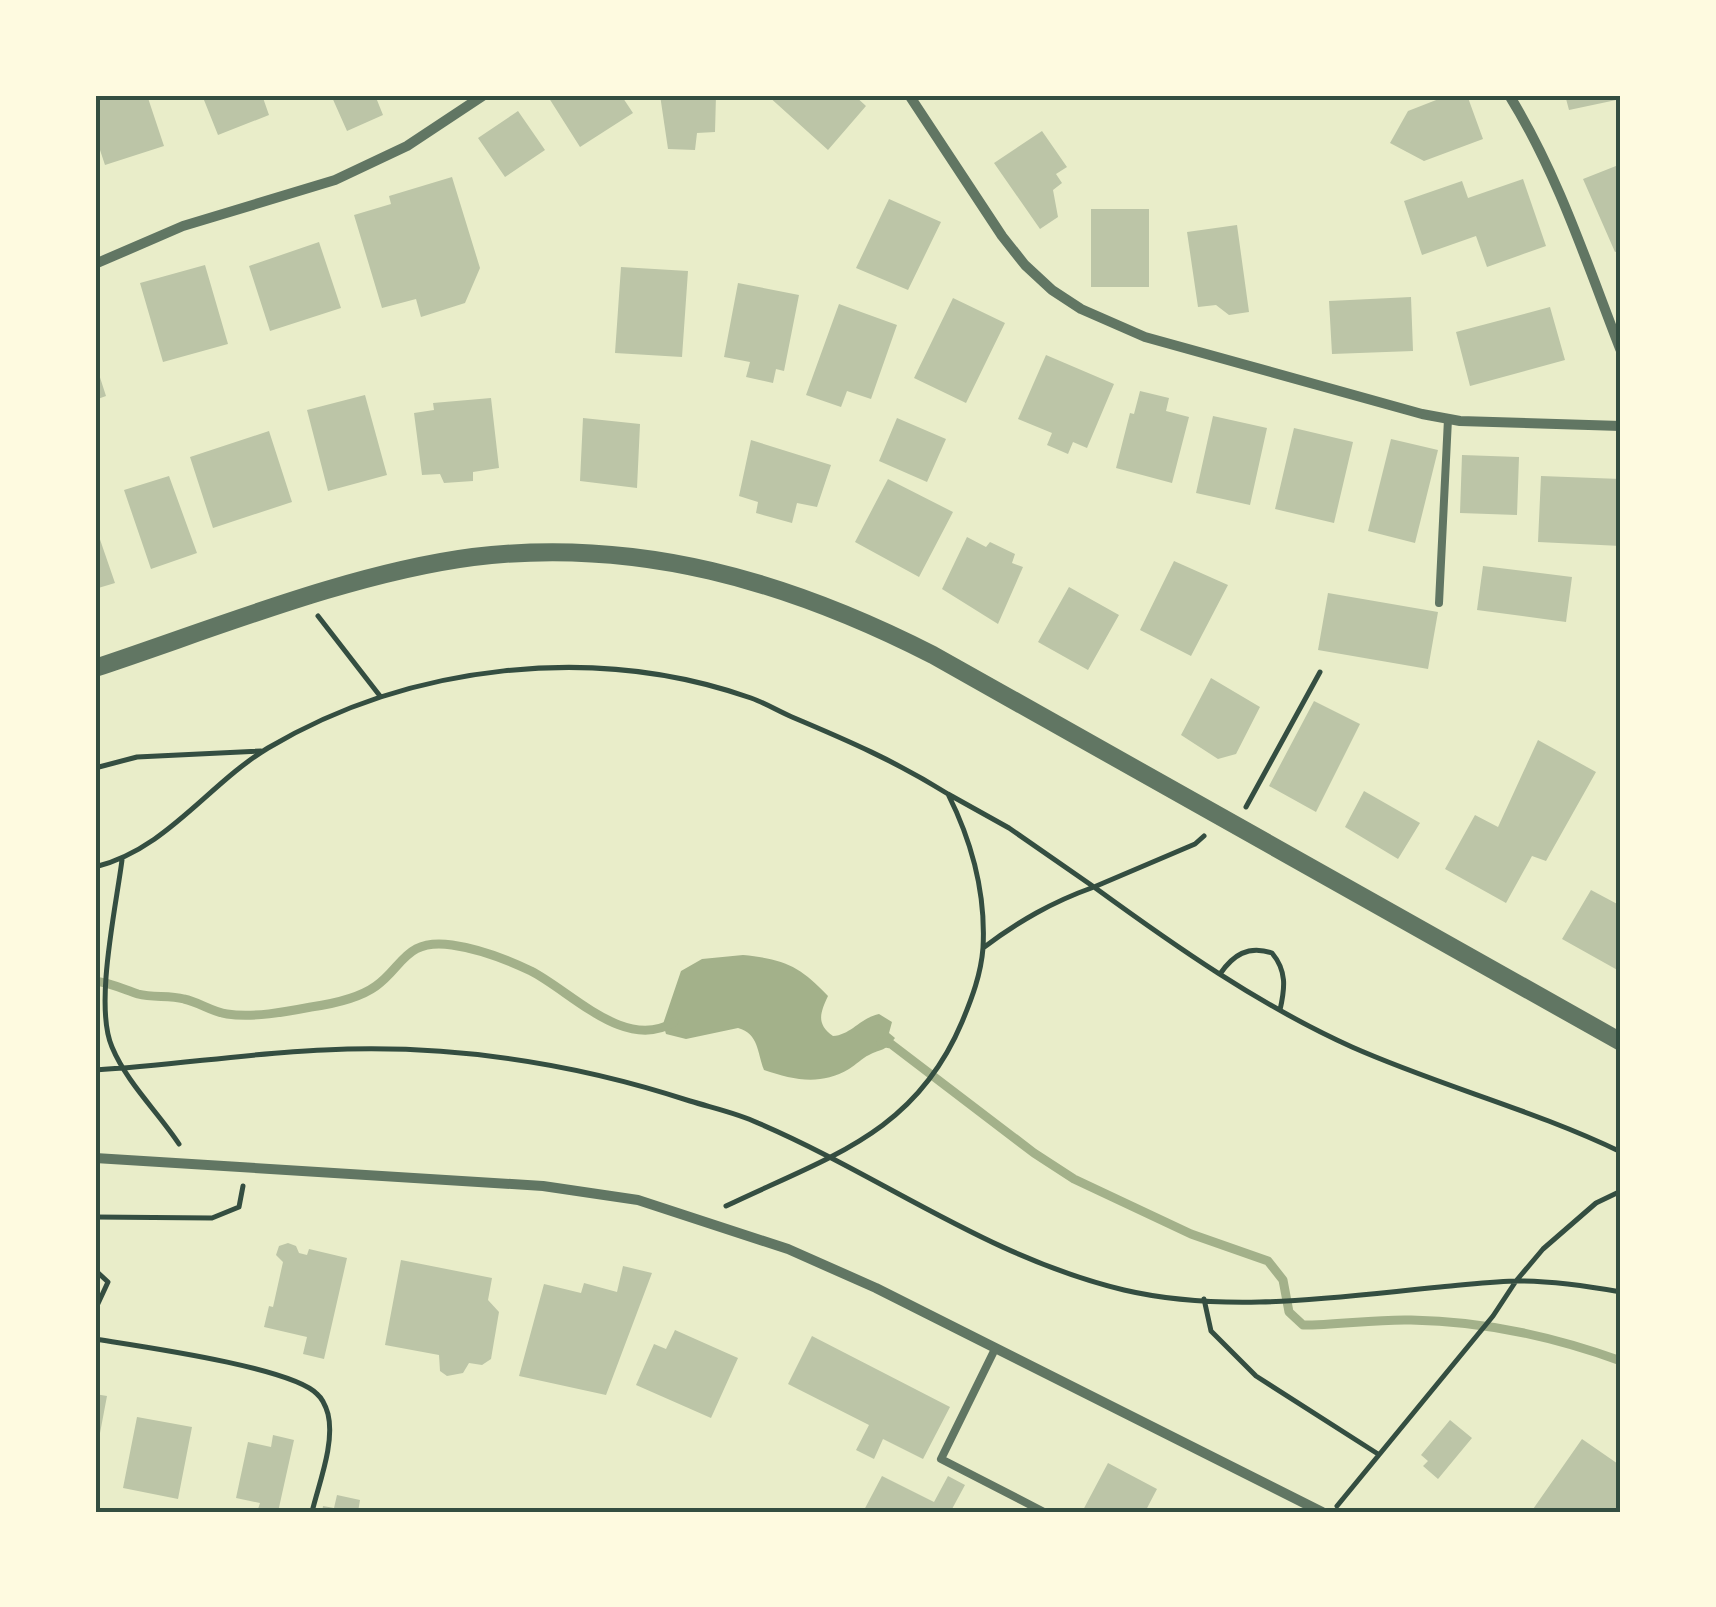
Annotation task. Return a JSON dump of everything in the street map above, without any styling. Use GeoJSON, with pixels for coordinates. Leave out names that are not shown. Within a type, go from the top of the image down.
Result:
{"type":"FeatureCollection","features":[{"type":"Feature","properties":{"kind":"street"},"geometry":{"type":"LineString","coordinates":[[95,264],[183,226],[335,180],[407,146],[484,95]]}},
{"type":"Feature","properties":{"kind":"street"},"geometry":{"type":"LineString","coordinates":[[910,95],[1025,265],[1081,310],[1145,336],[1448,419],[1621,426]]}},
{"type":"Feature","properties":{"kind":"street"},"geometry":{"type":"LineString","coordinates":[[1508,95],[1556,186],[1621,350]]}},
{"type":"Feature","properties":{"kind":"street"},"geometry":{"type":"LineString","coordinates":[[95,668],[306,599],[431,565],[520,552],[643,559],[714,571],[831,606],[886,630],[1621,1042]]}},
{"type":"Feature","properties":{"kind":"street"},"geometry":{"type":"LineString","coordinates":[[95,1158],[559,1187],[638,1200],[788,1248],[876,1288],[1322,1512]]}},
{"type":"Feature","properties":{"kind":"lane"},"geometry":{"type":"LineString","coordinates":[[1439,604],[1448,419]]}},
{"type":"Feature","properties":{"kind":"lane"},"geometry":{"type":"LineString","coordinates":[[995,1349],[941,1459],[1044,1512]]}},
{"type":"Feature","properties":{"kind":"path"},"geometry":{"type":"LineString","coordinates":[[306,599],[380,696]]}},
{"type":"Feature","properties":{"kind":"path"},"geometry":{"type":"LineString","coordinates":[[95,867],[122,860],[153,842],[264,750],[380,696],[444,681],[549,667],[654,676],[754,699],[849,739],[1009,828],[1220,974],[1280,1010],[1356,1048],[1586,1135],[1621,1152]]}},
{"type":"Feature","properties":{"kind":"path"},"geometry":{"type":"LineString","coordinates":[[983,948],[1016,922],[1050,903],[1195,844],[1246,806],[1320,672]]}},
{"type":"Feature","properties":{"kind":"path"},"geometry":{"type":"LineString","coordinates":[[95,768],[137,757],[264,750]]}},
{"type":"Feature","properties":{"kind":"path"},"geometry":{"type":"LineString","coordinates":[[700,1218],[880,1128],[904,1110],[950,1052],[976,986],[984,924],[978,876],[948,794]]}},
{"type":"Feature","properties":{"kind":"path"},"geometry":{"type":"LineString","coordinates":[[122,860],[105,997],[106,1030],[124,1069],[177,1140]]}},
{"type":"Feature","properties":{"kind":"path"},"geometry":{"type":"LineString","coordinates":[[1220,974],[1229,960],[1241,952],[1272,952],[1284,980],[1280,1010]]}},
{"type":"Feature","properties":{"kind":"path"},"geometry":{"type":"LineString","coordinates":[[95,1070],[320,1050],[467,1052],[598,1074],[755,1121],[830,1156],[974,1236],[1034,1261],[1125,1290],[1204,1299],[1304,1301],[1516,1281],[1566,1282],[1621,1292]]}},
{"type":"Feature","properties":{"kind":"path"},"geometry":{"type":"LineString","coordinates":[[95,1217],[212,1218],[238,1207],[243,1186]]}},
{"type":"Feature","properties":{"kind":"path"},"geometry":{"type":"LineString","coordinates":[[1332,1512],[1493,1316],[1516,1281],[1568,1225],[1621,1191]]}},
{"type":"Feature","properties":{"kind":"path"},"geometry":{"type":"LineString","coordinates":[[95,1270],[108,1282],[95,1310]]}},
{"type":"Feature","properties":{"kind":"path"},"geometry":{"type":"LineString","coordinates":[[1204,1299],[1211,1330],[1256,1376],[1378,1454]]}},
{"type":"Feature","properties":{"kind":"path"},"geometry":{"type":"LineString","coordinates":[[95,1339],[211,1359],[301,1384],[316,1392],[329,1417],[329,1435],[312,1512]]}},
{"type":"Feature","properties":{"kind":"shaded area"},"geometry":{"type":"Polygon","coordinates":[[[743,955],[790,966],[818,986],[828,996],[822,1023],[833,1036],[879,1014],[892,1022],[889,1033],[895,1038],[886,1048],[838,1074],[807,1080],[764,1070],[754,1039],[738,1028],[686,1039],[666,1034],[663,1024],[681,971],[702,959],[743,955]]]}},
{"type":"Feature","properties":{"kind":"building"},"geometry":{"type":"Polygon","coordinates":[[[147,95],[164,146],[105,165],[95,135],[95,97],[147,95]]]}},
{"type":"Feature","properties":{"kind":"building"},"geometry":{"type":"Polygon","coordinates":[[[202,95],[262,95],[269,115],[218,135],[202,95]]]}},
{"type":"Feature","properties":{"kind":"building"},"geometry":{"type":"Polygon","coordinates":[[[331,95],[375,95],[383,115],[347,131],[331,95]]]}},
{"type":"Feature","properties":{"kind":"building"},"geometry":{"type":"Polygon","coordinates":[[[547,95],[621,95],[633,113],[580,147],[547,95]]]}},
{"type":"Feature","properties":{"kind":"building"},"geometry":{"type":"Polygon","coordinates":[[[660,95],[716,95],[715,132],[697,133],[695,150],[668,149],[660,95]]]}},
{"type":"Feature","properties":{"kind":"building"},"geometry":{"type":"Polygon","coordinates":[[[767,95],[854,95],[866,106],[828,150],[767,95]]]}},
{"type":"Feature","properties":{"kind":"building"},"geometry":{"type":"Polygon","coordinates":[[[1449,95],[1467,95],[1483,139],[1424,161],[1390,143],[1408,111],[1449,95]]]}},
{"type":"Feature","properties":{"kind":"building"},"geometry":{"type":"Polygon","coordinates":[[[1565,95],[1621,95],[1621,99],[1569,110],[1565,95]]]}},
{"type":"Feature","properties":{"kind":"building"},"geometry":{"type":"Polygon","coordinates":[[[518,111],[545,150],[505,177],[478,138],[518,111]]]}},
{"type":"Feature","properties":{"kind":"building"},"geometry":{"type":"Polygon","coordinates":[[[1042,131],[1067,167],[1056,174],[1062,183],[1053,190],[1058,217],[1040,229],[994,163],[1042,131]]]}},
{"type":"Feature","properties":{"kind":"building"},"geometry":{"type":"Polygon","coordinates":[[[1621,164],[1621,250],[1615,252],[1583,179],[1621,164]]]}},
{"type":"Feature","properties":{"kind":"building"},"geometry":{"type":"Polygon","coordinates":[[[452,177],[480,268],[465,303],[421,317],[416,299],[382,308],[354,215],[391,204],[389,196],[452,177]]]}},
{"type":"Feature","properties":{"kind":"building"},"geometry":{"type":"Polygon","coordinates":[[[1523,179],[1546,246],[1487,267],[1476,236],[1422,255],[1404,201],[1462,181],[1468,198],[1523,179]]]}},
{"type":"Feature","properties":{"kind":"building"},"geometry":{"type":"Polygon","coordinates":[[[889,199],[941,222],[908,290],[856,268],[889,199]]]}},
{"type":"Feature","properties":{"kind":"building"},"geometry":{"type":"Polygon","coordinates":[[[1091,209],[1149,209],[1149,287],[1091,287],[1091,209]]]}},
{"type":"Feature","properties":{"kind":"building"},"geometry":{"type":"Polygon","coordinates":[[[1237,225],[1249,312],[1229,315],[1216,305],[1198,307],[1187,232],[1237,225]]]}},
{"type":"Feature","properties":{"kind":"building"},"geometry":{"type":"Polygon","coordinates":[[[319,242],[341,308],[270,331],[249,266],[319,242]]]}},
{"type":"Feature","properties":{"kind":"building"},"geometry":{"type":"Polygon","coordinates":[[[205,265],[228,344],[163,362],[140,283],[205,265]]]}},
{"type":"Feature","properties":{"kind":"building"},"geometry":{"type":"Polygon","coordinates":[[[621,267],[688,271],[682,357],[615,353],[621,267]]]}},
{"type":"Feature","properties":{"kind":"building"},"geometry":{"type":"Polygon","coordinates":[[[738,283],[799,295],[784,371],[776,369],[773,383],[746,377],[750,362],[724,357],[738,283]]]}},
{"type":"Feature","properties":{"kind":"building"},"geometry":{"type":"Polygon","coordinates":[[[1411,297],[1413,351],[1332,354],[1329,301],[1411,297]]]}},
{"type":"Feature","properties":{"kind":"building"},"geometry":{"type":"Polygon","coordinates":[[[953,298],[1005,323],[966,403],[914,378],[953,298]]]}},
{"type":"Feature","properties":{"kind":"building"},"geometry":{"type":"Polygon","coordinates":[[[839,304],[897,325],[871,399],[847,391],[841,407],[806,395],[839,304]]]}},
{"type":"Feature","properties":{"kind":"building"},"geometry":{"type":"Polygon","coordinates":[[[1550,307],[1565,360],[1470,386],[1456,332],[1550,307]]]}},
{"type":"Feature","properties":{"kind":"building"},"geometry":{"type":"Polygon","coordinates":[[[1046,355],[1114,384],[1087,448],[1073,442],[1068,454],[1047,445],[1052,433],[1018,419],[1046,355]]]}},
{"type":"Feature","properties":{"kind":"building"},"geometry":{"type":"Polygon","coordinates":[[[95,362],[106,396],[95,400],[95,362]]]}},
{"type":"Feature","properties":{"kind":"building"},"geometry":{"type":"Polygon","coordinates":[[[1140,391],[1169,398],[1166,411],[1189,417],[1172,483],[1116,468],[1130,413],[1134,414],[1140,391]]]}},
{"type":"Feature","properties":{"kind":"building"},"geometry":{"type":"Polygon","coordinates":[[[365,395],[387,475],[328,491],[307,410],[365,395]]]}},
{"type":"Feature","properties":{"kind":"building"},"geometry":{"type":"Polygon","coordinates":[[[491,398],[499,468],[473,472],[473,481],[444,483],[440,474],[422,475],[414,413],[434,410],[433,403],[491,398]]]}},
{"type":"Feature","properties":{"kind":"building"},"geometry":{"type":"Polygon","coordinates":[[[1213,416],[1267,428],[1250,505],[1196,493],[1213,416]]]}},
{"type":"Feature","properties":{"kind":"building"},"geometry":{"type":"Polygon","coordinates":[[[583,418],[640,424],[637,488],[580,481],[583,418]]]}},
{"type":"Feature","properties":{"kind":"building"},"geometry":{"type":"Polygon","coordinates":[[[897,418],[946,439],[927,482],[879,461],[897,418]]]}},
{"type":"Feature","properties":{"kind":"building"},"geometry":{"type":"Polygon","coordinates":[[[1294,428],[1353,442],[1334,523],[1275,509],[1294,428]]]}},
{"type":"Feature","properties":{"kind":"building"},"geometry":{"type":"Polygon","coordinates":[[[269,431],[292,502],[213,528],[190,457],[269,431]]]}},
{"type":"Feature","properties":{"kind":"building"},"geometry":{"type":"Polygon","coordinates":[[[1391,439],[1438,450],[1415,543],[1368,531],[1391,439]]]}},
{"type":"Feature","properties":{"kind":"building"},"geometry":{"type":"Polygon","coordinates":[[[751,440],[831,465],[817,507],[797,503],[792,523],[756,513],[758,502],[739,496],[751,440]]]}},
{"type":"Feature","properties":{"kind":"building"},"geometry":{"type":"Polygon","coordinates":[[[1462,455],[1519,457],[1517,515],[1460,513],[1462,455]]]}},
{"type":"Feature","properties":{"kind":"building"},"geometry":{"type":"Polygon","coordinates":[[[169,476],[197,553],[151,569],[124,490],[169,476]]]}},
{"type":"Feature","properties":{"kind":"building"},"geometry":{"type":"Polygon","coordinates":[[[1541,476],[1621,479],[1621,546],[1538,542],[1541,476]]]}},
{"type":"Feature","properties":{"kind":"building"},"geometry":{"type":"Polygon","coordinates":[[[888,479],[953,512],[919,577],[855,542],[888,479]]]}},
{"type":"Feature","properties":{"kind":"building"},"geometry":{"type":"Polygon","coordinates":[[[95,525],[115,583],[95,589],[95,525]]]}},
{"type":"Feature","properties":{"kind":"building"},"geometry":{"type":"Polygon","coordinates":[[[967,537],[986,547],[990,542],[1015,554],[1012,563],[1023,567],[998,624],[942,589],[967,537]]]}},
{"type":"Feature","properties":{"kind":"building"},"geometry":{"type":"Polygon","coordinates":[[[1174,561],[1228,585],[1191,656],[1140,630],[1174,561]]]}},
{"type":"Feature","properties":{"kind":"building"},"geometry":{"type":"Polygon","coordinates":[[[1483,566],[1572,577],[1566,622],[1477,610],[1483,566]]]}},
{"type":"Feature","properties":{"kind":"building"},"geometry":{"type":"Polygon","coordinates":[[[1069,587],[1119,615],[1088,670],[1038,642],[1069,587]]]}},
{"type":"Feature","properties":{"kind":"building"},"geometry":{"type":"Polygon","coordinates":[[[1328,593],[1438,612],[1428,669],[1318,650],[1328,593]]]}},
{"type":"Feature","properties":{"kind":"building"},"geometry":{"type":"Polygon","coordinates":[[[1211,678],[1260,707],[1236,754],[1218,759],[1181,735],[1211,678]]]}},
{"type":"Feature","properties":{"kind":"building"},"geometry":{"type":"Polygon","coordinates":[[[1314,701],[1360,724],[1316,812],[1269,786],[1314,701]]]}},
{"type":"Feature","properties":{"kind":"building"},"geometry":{"type":"Polygon","coordinates":[[[1538,740],[1596,772],[1546,861],[1532,856],[1506,903],[1445,869],[1475,815],[1498,827],[1538,740]]]}},
{"type":"Feature","properties":{"kind":"building"},"geometry":{"type":"Polygon","coordinates":[[[1364,791],[1420,823],[1398,859],[1345,827],[1364,791]]]}},
{"type":"Feature","properties":{"kind":"building"},"geometry":{"type":"Polygon","coordinates":[[[1591,890],[1621,906],[1621,972],[1562,939],[1591,890]]]}},
{"type":"Feature","properties":{"kind":"building"},"geometry":{"type":"Polygon","coordinates":[[[279,1246],[296,1246],[299,1253],[307,1255],[309,1249],[347,1258],[324,1359],[303,1354],[307,1337],[264,1327],[269,1306],[273,1307],[283,1262],[276,1255],[279,1246]]]}},
{"type":"Feature","properties":{"kind":"building"},"geometry":{"type":"Polygon","coordinates":[[[401,1260],[492,1278],[488,1300],[499,1312],[491,1359],[482,1365],[469,1363],[463,1373],[447,1376],[440,1371],[439,1355],[385,1345],[401,1260]]]}},
{"type":"Feature","properties":{"kind":"building"},"geometry":{"type":"Polygon","coordinates":[[[623,1266],[652,1273],[606,1395],[519,1376],[544,1284],[581,1293],[584,1283],[617,1292],[623,1266]]]}},
{"type":"Feature","properties":{"kind":"building"},"geometry":{"type":"Polygon","coordinates":[[[675,1330],[738,1358],[711,1418],[636,1385],[654,1344],[666,1349],[675,1330]]]}},
{"type":"Feature","properties":{"kind":"building"},"geometry":{"type":"Polygon","coordinates":[[[812,1336],[950,1407],[923,1459],[883,1439],[874,1459],[856,1450],[869,1425],[788,1384],[812,1336]]]}},
{"type":"Feature","properties":{"kind":"building"},"geometry":{"type":"Polygon","coordinates":[[[95,1394],[107,1396],[97,1449],[95,1449],[95,1394]]]}},
{"type":"Feature","properties":{"kind":"building"},"geometry":{"type":"Polygon","coordinates":[[[137,1417],[192,1427],[178,1499],[123,1488],[137,1417]]]}},
{"type":"Feature","properties":{"kind":"building"},"geometry":{"type":"Polygon","coordinates":[[[1450,1420],[1472,1438],[1438,1479],[1423,1466],[1428,1461],[1421,1455],[1450,1420]]]}},
{"type":"Feature","properties":{"kind":"building"},"geometry":{"type":"Polygon","coordinates":[[[273,1435],[294,1440],[278,1512],[257,1512],[260,1503],[236,1498],[248,1442],[271,1447],[273,1435]]]}},
{"type":"Feature","properties":{"kind":"building"},"geometry":{"type":"Polygon","coordinates":[[[1582,1439],[1621,1466],[1621,1512],[1531,1512],[1582,1439]]]}},
{"type":"Feature","properties":{"kind":"building"},"geometry":{"type":"Polygon","coordinates":[[[1108,1463],[1157,1489],[1145,1512],[1082,1512],[1108,1463]]]}},
{"type":"Feature","properties":{"kind":"building"},"geometry":{"type":"Polygon","coordinates":[[[882,1476],[934,1502],[948,1476],[965,1485],[952,1509],[959,1512],[863,1512],[882,1476]]]}},
{"type":"Feature","properties":{"kind":"building"},"geometry":{"type":"Polygon","coordinates":[[[337,1495],[360,1500],[358,1512],[322,1512],[323,1506],[334,1508],[337,1495]]]}},
{"type":"Feature","properties":{"kind":"waterway"},"geometry":{"type":"LineString","coordinates":[[95,981],[144,995],[184,999],[227,1014],[269,1014],[353,998],[376,986],[414,950],[436,944],[452,945],[493,955],[531,971],[618,1025],[637,1030],[674,1022]]}},
{"type":"Feature","properties":{"kind":"waterway"},"geometry":{"type":"LineString","coordinates":[[881,1042],[891,1044],[1074,1179],[1191,1234],[1268,1261],[1283,1280],[1289,1312],[1303,1325],[1398,1320],[1464,1323],[1544,1338],[1621,1361]]}}]}
